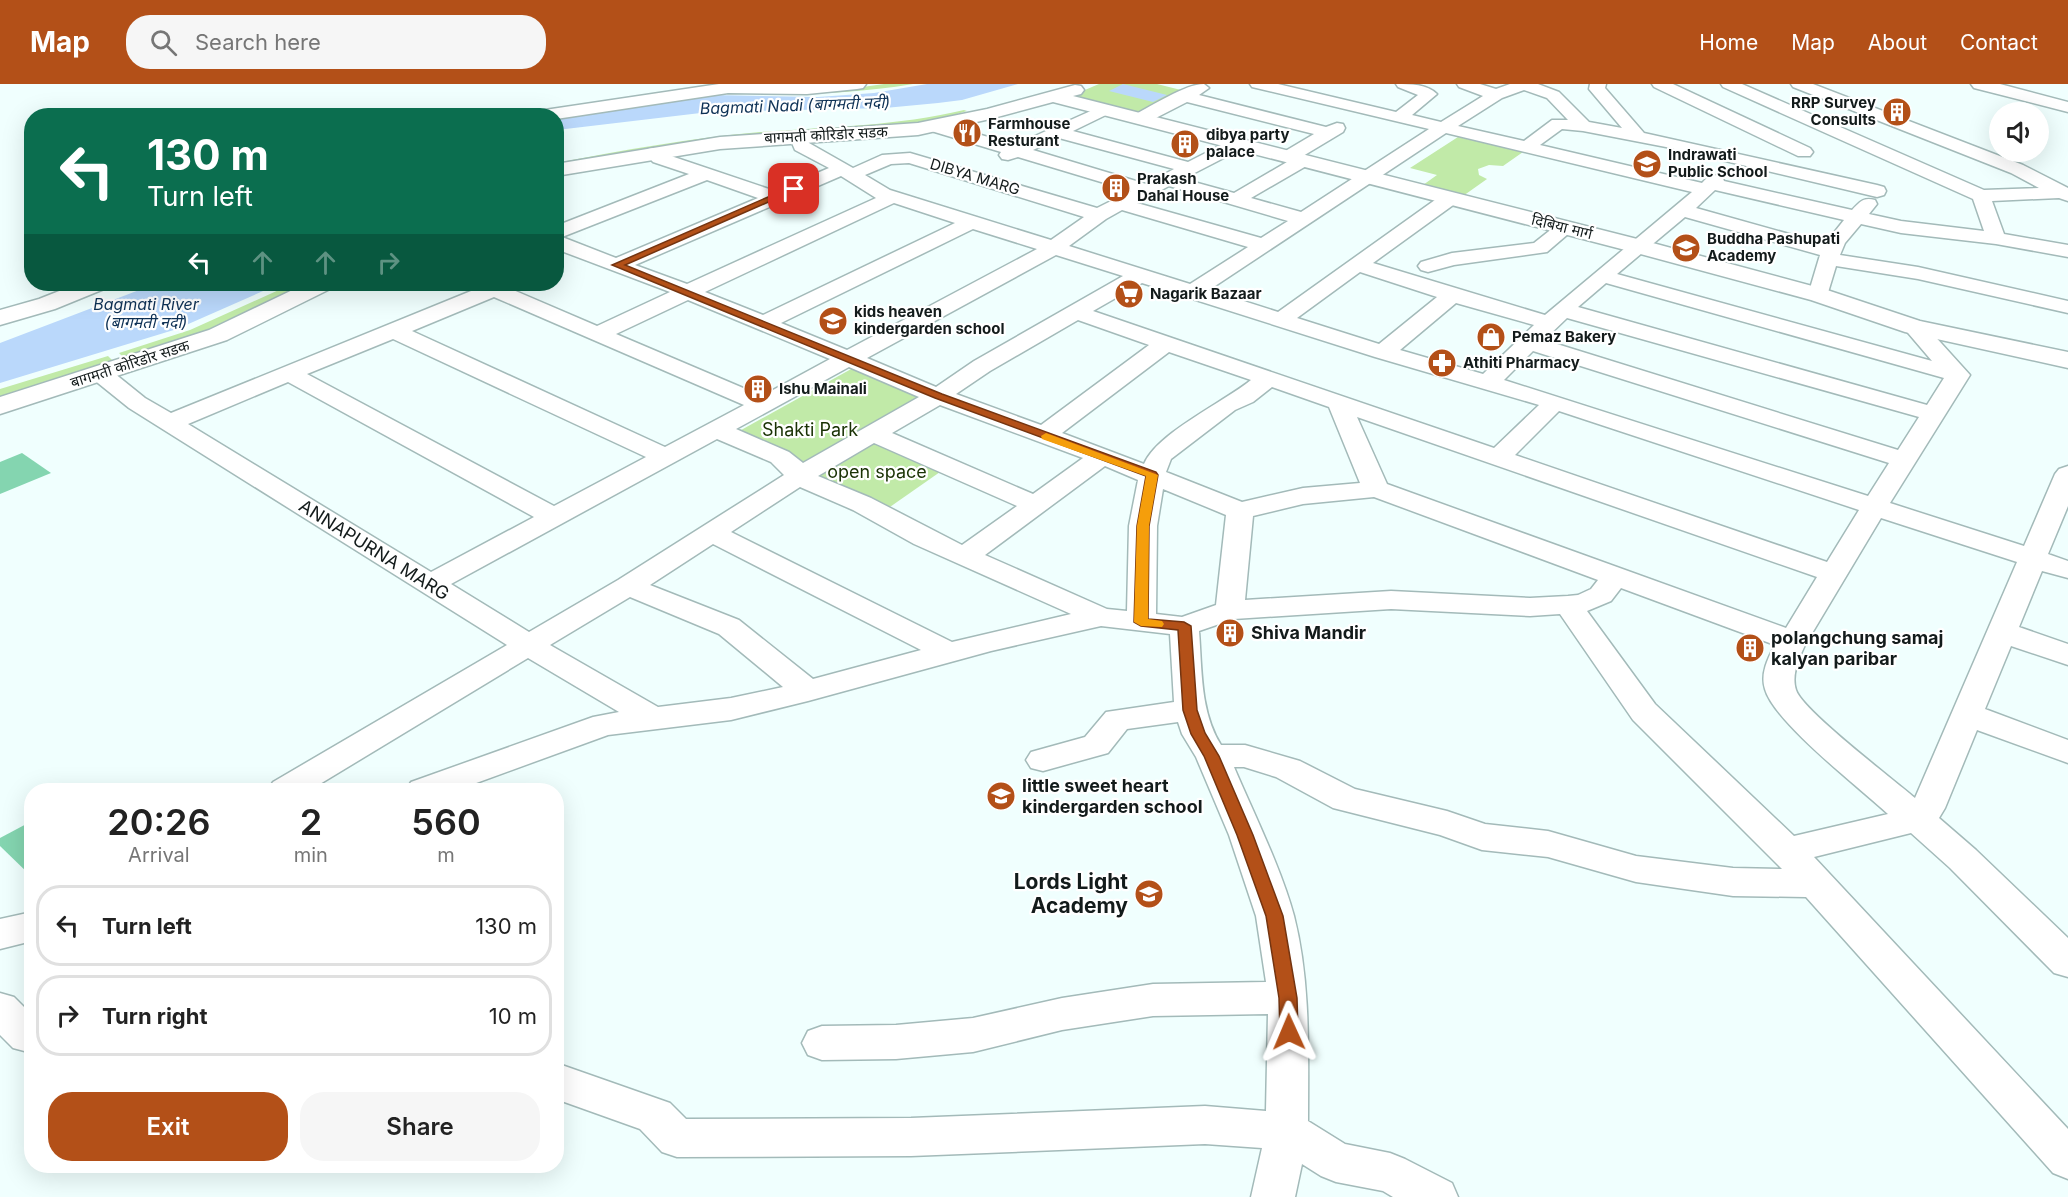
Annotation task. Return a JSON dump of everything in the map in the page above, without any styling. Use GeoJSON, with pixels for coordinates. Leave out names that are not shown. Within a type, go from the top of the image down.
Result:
{"type":"FeatureCollection","features":[{"type":"Feature","properties":{"kind":"main road"},"geometry":{"type":"LineString","coordinates":[[564,112],[754,84]]}},
{"type":"Feature","properties":{"kind":"main road"},"geometry":{"type":"LineString","coordinates":[[701,91],[857,84]]}},
{"type":"Feature","properties":{"kind":"main road","name":"बागमती कोरिडोर सडक"},"geometry":{"type":"LineString","coordinates":[[564,169],[654,153],[798,136],[897,131],[934,126],[1036,92],[1091,84]]}},
{"type":"Feature","properties":{"kind":"main road"},"geometry":{"type":"LineString","coordinates":[[1980,84],[2068,107]]}},
{"type":"Feature","properties":{"kind":"main road","name":"दिबिया मार्ग"},"geometry":{"type":"LineString","coordinates":[[1036,92],[1641,247],[1819,295],[1914,327],[2068,360]]}},
{"type":"Feature","properties":{"kind":"main road"},"geometry":{"type":"LineString","coordinates":[[0,318],[47,304],[79,291]]}},
{"type":"Feature","properties":{"kind":"main road","name":"बागमती कोरिडोर सडक"},"geometry":{"type":"LineString","coordinates":[[0,406],[218,335],[308,291]]}},
{"type":"Feature","properties":{"kind":"street"},"geometry":{"type":"LineString","coordinates":[[1140,119],[1208,84]]}},
{"type":"Feature","properties":{"kind":"street"},"geometry":{"type":"LineString","coordinates":[[1258,84],[1527,147],[1901,227],[1996,238],[2068,251]]}},
{"type":"Feature","properties":{"kind":"street"},"geometry":{"type":"LineString","coordinates":[[1400,117],[1429,94],[1404,84]]}},
{"type":"Feature","properties":{"kind":"street"},"geometry":{"type":"LineString","coordinates":[[1465,84],[1496,95]]}},
{"type":"Feature","properties":{"kind":"street"},"geometry":{"type":"LineString","coordinates":[[1192,292],[1496,95],[1524,84],[1553,94],[1583,126]]}},
{"type":"Feature","properties":{"kind":"street"},"geometry":{"type":"LineString","coordinates":[[1598,84],[1598,89],[1606,100],[1639,137]]}},
{"type":"Feature","properties":{"kind":"street"},"geometry":{"type":"LineString","coordinates":[[1660,84],[1804,152]]}},
{"type":"Feature","properties":{"kind":"street"},"geometry":{"type":"LineString","coordinates":[[1729,84],[1981,196],[2067,193]]}},
{"type":"Feature","properties":{"kind":"street"},"geometry":{"type":"LineString","coordinates":[[1799,84],[2017,169],[2067,193]]}},
{"type":"Feature","properties":{"kind":"street"},"geometry":{"type":"LineString","coordinates":[[1334,101],[1353,90]]}},
{"type":"Feature","properties":{"kind":"street"},"geometry":{"type":"LineString","coordinates":[[1678,93],[1689,113]]}},
{"type":"Feature","properties":{"kind":"street"},"geometry":{"type":"LineString","coordinates":[[1184,96],[1329,133]]}},
{"type":"Feature","properties":{"kind":"street"},"geometry":{"type":"LineString","coordinates":[[967,174],[1104,110]]}},
{"type":"Feature","properties":{"kind":"street"},"geometry":{"type":"LineString","coordinates":[[1237,199],[1329,133],[1369,110]]}},
{"type":"Feature","properties":{"kind":"street"},"geometry":{"type":"LineString","coordinates":[[1527,147],[1558,124],[1583,126],[1877,191]]}},
{"type":"Feature","properties":{"kind":"street","name":"DIBYA MARG"},"geometry":{"type":"LineString","coordinates":[[934,126],[1147,190]]}},
{"type":"Feature","properties":{"kind":"street"},"geometry":{"type":"LineString","coordinates":[[1786,170],[1822,134],[1837,131]]}},
{"type":"Feature","properties":{"kind":"street"},"geometry":{"type":"LineString","coordinates":[[1057,132],[1189,168]]}},
{"type":"Feature","properties":{"kind":"street"},"geometry":{"type":"LineString","coordinates":[[1700,134],[1711,154]]}},
{"type":"Feature","properties":{"kind":"street"},"geometry":{"type":"LineString","coordinates":[[798,136],[801,146],[893,198],[1383,352],[1556,402],[2068,570]]}},
{"type":"Feature","properties":{"kind":"street"},"geometry":{"type":"LineString","coordinates":[[430,584],[1052,249],[1099,215],[1237,144]]}},
{"type":"Feature","properties":{"kind":"street"},"geometry":{"type":"LineString","coordinates":[[1819,295],[1836,241],[1858,218],[1877,191],[1914,160],[1970,151]]}},
{"type":"Feature","properties":{"kind":"street"},"geometry":{"type":"LineString","coordinates":[[654,153],[659,158],[774,197]]}},
{"type":"Feature","properties":{"kind":"street","name":"DIBYA MARG"},"geometry":{"type":"LineString","coordinates":[[617,265],[774,197],[888,159],[902,158],[967,174],[1099,215]]}},
{"type":"Feature","properties":{"kind":"street"},"geometry":{"type":"LineString","coordinates":[[1487,383],[1557,316],[1602,276],[1641,247],[1737,160]]}},
{"type":"Feature","properties":{"kind":"street"},"geometry":{"type":"LineString","coordinates":[[564,230],[706,174]]}},
{"type":"Feature","properties":{"kind":"street"},"geometry":{"type":"LineString","coordinates":[[1167,180],[1303,219]]}},
{"type":"Feature","properties":{"kind":"street"},"geometry":{"type":"LineString","coordinates":[[1981,196],[1996,238]]}},
{"type":"Feature","properties":{"kind":"street"},"geometry":{"type":"LineString","coordinates":[[599,333],[893,198]]}},
{"type":"Feature","properties":{"kind":"street"},"geometry":{"type":"LineString","coordinates":[[1281,320],[1449,199]]}},
{"type":"Feature","properties":{"kind":"street"},"geometry":{"type":"LineString","coordinates":[[1121,204],[1263,245]]}},
{"type":"Feature","properties":{"kind":"street"},"geometry":{"type":"LineString","coordinates":[[1681,210],[1830,255],[2068,307]]}},
{"type":"Feature","properties":{"kind":"street"},"geometry":{"type":"LineString","coordinates":[[764,323],[970,223]]}},
{"type":"Feature","properties":{"kind":"street"},"geometry":{"type":"LineString","coordinates":[[1428,266],[1452,259],[1540,248],[1565,228]]}},
{"type":"Feature","properties":{"kind":"street"},"geometry":{"type":"LineString","coordinates":[[564,245],[688,292],[938,396],[1152,475],[1240,511],[1303,496],[1376,489],[1793,641]]}},
{"type":"Feature","properties":{"kind":"street"},"geometry":{"type":"LineString","coordinates":[[1356,264],[1452,295],[1557,316],[1934,414]]}},
{"type":"Feature","properties":{"kind":"street"},"geometry":{"type":"LineString","coordinates":[[297,783],[628,586],[798,477],[938,396],[982,366],[1139,276]]}},
{"type":"Feature","properties":{"kind":"street"},"geometry":{"type":"LineString","coordinates":[[1602,276],[1959,375]]}},
{"type":"Feature","properties":{"kind":"street"},"geometry":{"type":"LineString","coordinates":[[168,423],[392,330],[477,291]]}},
{"type":"Feature","properties":{"kind":"street"},"geometry":{"type":"LineString","coordinates":[[500,291],[763,405]]}},
{"type":"Feature","properties":{"kind":"street"},"geometry":{"type":"LineString","coordinates":[[1383,352],[1452,295]]}},
{"type":"Feature","properties":{"kind":"street"},"geometry":{"type":"LineString","coordinates":[[1078,312],[1833,573]]}},
{"type":"Feature","properties":{"kind":"street"},"geometry":{"type":"LineString","coordinates":[[1914,327],[1959,375]]}},
{"type":"Feature","properties":{"kind":"street"},"geometry":{"type":"LineString","coordinates":[[392,330],[666,457]]}},
{"type":"Feature","properties":{"kind":"street"},"geometry":{"type":"LineString","coordinates":[[1529,343],[1905,460]]}},
{"type":"Feature","properties":{"kind":"street"},"geometry":{"type":"LineString","coordinates":[[1043,435],[1166,344]]}},
{"type":"Feature","properties":{"kind":"street"},"geometry":{"type":"LineString","coordinates":[[288,373],[554,517]]}},
{"type":"Feature","properties":{"kind":"street","name":"ANNAPURNA MARG"},"geometry":{"type":"LineString","coordinates":[[101,374],[137,403],[168,423],[528,645],[652,718]]}},
{"type":"Feature","properties":{"kind":"street"},"geometry":{"type":"LineString","coordinates":[[1959,375],[1833,573],[1793,641],[1781,665],[1779,685],[1787,702],[1807,724],[1963,859],[2068,962]]}},
{"type":"Feature","properties":{"kind":"street"},"geometry":{"type":"LineString","coordinates":[[1141,622],[1143,526],[1152,475],[1160,455],[1227,405],[1245,397],[1269,378]]}},
{"type":"Feature","properties":{"kind":"street"},"geometry":{"type":"LineString","coordinates":[[1498,457],[1556,402]]}},
{"type":"Feature","properties":{"kind":"street"},"geometry":{"type":"LineString","coordinates":[[1339,403],[1376,489]]}},
{"type":"Feature","properties":{"kind":"street"},"geometry":{"type":"LineString","coordinates":[[716,430],[780,457],[792,466],[798,477],[862,504],[924,538],[1101,617],[1184,626],[1230,610],[1391,600],[1530,608],[1584,603],[1602,595],[1615,577]]}},
{"type":"Feature","properties":{"kind":"street"},"geometry":{"type":"LineString","coordinates":[[874,434],[1035,504]]}},
{"type":"Feature","properties":{"kind":"street"},"geometry":{"type":"LineString","coordinates":[[965,556],[1102,456]]}},
{"type":"Feature","properties":{"kind":"street"},"geometry":{"type":"LineString","coordinates":[[1787,851],[1918,819],[1928,808],[2068,474]]}},
{"type":"Feature","properties":{"kind":"street"},"geometry":{"type":"LineString","coordinates":[[1230,610],[1240,511]]}},
{"type":"Feature","properties":{"kind":"street"},"geometry":{"type":"LineString","coordinates":[[713,533],[950,653]]}},
{"type":"Feature","properties":{"kind":"street"},"geometry":{"type":"LineString","coordinates":[[628,586],[729,627],[808,691]]}},
{"type":"Feature","properties":{"kind":"street"},"geometry":{"type":"LineString","coordinates":[[1568,605],[1644,712],[1787,851],[2068,1159]]}},
{"type":"Feature","properties":{"kind":"street"},"geometry":{"type":"LineString","coordinates":[[442,783],[604,725],[731,709],[808,691],[988,642],[1101,617]]}},
{"type":"Feature","properties":{"kind":"street"},"geometry":{"type":"LineString","coordinates":[[1184,626],[1190,710],[1198,734],[1212,756],[1245,835],[1275,916],[1288,998],[1287,1131],[1273,1197]]}},
{"type":"Feature","properties":{"kind":"street"},"geometry":{"type":"LineString","coordinates":[[2002,632],[2068,655]]}},
{"type":"Feature","properties":{"kind":"street"},"geometry":{"type":"LineString","coordinates":[[1043,760],[1096,745],[1117,720],[1190,710]]}},
{"type":"Feature","properties":{"kind":"street"},"geometry":{"type":"LineString","coordinates":[[1966,714],[2068,752]]}},
{"type":"Feature","properties":{"kind":"street"},"geometry":{"type":"LineString","coordinates":[[1212,756],[1245,756],[1288,769],[1345,799],[1447,824],[1482,837],[1548,844],[1647,870],[1733,882],[1815,884]]}},
{"type":"Feature","properties":{"kind":"street"},"geometry":{"type":"LineString","coordinates":[[0,934],[24,928]]}},
{"type":"Feature","properties":{"kind":"street"},"geometry":{"type":"LineString","coordinates":[[822,1043],[896,1042],[973,1035],[1062,1014],[1153,1000],[1288,998]]}},
{"type":"Feature","properties":{"kind":"street"},"geometry":{"type":"LineString","coordinates":[[0,1009],[24,1033]]}},
{"type":"Feature","properties":{"kind":"street"},"geometry":{"type":"LineString","coordinates":[[564,1084],[655,1116],[677,1138],[911,1137],[1205,1125],[1287,1131],[1336,1162],[1390,1173],[1436,1197]]}},
{"type":"Feature","properties":{"kind":"green space"},"geometry":{"type":"Polygon","coordinates":[[[884,84],[913,84],[816,93],[718,93],[834,91],[884,84]]]}},
{"type":"Feature","properties":{"kind":"green space"},"geometry":{"type":"Polygon","coordinates":[[[1099,84],[1157,84],[1185,91],[1136,113],[1073,95],[1099,84]]]}},
{"type":"Feature","properties":{"kind":"green space"},"geometry":{"type":"Polygon","coordinates":[[[967,111],[902,124],[761,135],[564,166],[564,162],[709,138],[888,123],[967,111]]]}},
{"type":"Feature","properties":{"kind":"green space"},"geometry":{"type":"Polygon","coordinates":[[[1458,137],[1523,152],[1503,166],[1489,165],[1478,169],[1479,175],[1487,179],[1463,196],[1423,185],[1437,175],[1410,168],[1458,137]]]}},
{"type":"Feature","properties":{"kind":"green space"},"geometry":{"type":"Polygon","coordinates":[[[276,291],[295,291],[233,321],[126,360],[119,353],[190,330],[276,291]]]}},
{"type":"Feature","properties":{"kind":"green space"},"geometry":{"type":"Polygon","coordinates":[[[108,356],[115,363],[0,399],[0,389],[108,356]]]}},
{"type":"Feature","properties":{"kind":"green space","name":"Shakti Park"},"geometry":{"type":"Polygon","coordinates":[[[853,368],[927,398],[809,469],[734,434],[853,368]]]}},
{"type":"Feature","properties":{"kind":"green space","name":"open space"},"geometry":{"type":"Polygon","coordinates":[[[874,434],[950,465],[887,509],[803,477],[874,434]]]}},
{"type":"Feature","properties":{"kind":"water","name":"Bagmati Nadi (बागमती नदी)"},"geometry":{"type":"Polygon","coordinates":[[[927,84],[1018,84],[962,100],[938,103],[885,108],[709,112],[564,129],[564,117],[712,95],[818,97],[874,93],[927,84]]]}},
{"type":"Feature","properties":{"kind":"water"},"geometry":{"type":"Polygon","coordinates":[[[1123,84],[1167,95],[1153,102],[1109,91],[1123,84]]]}},
{"type":"Feature","properties":{"kind":"water","name":"Bagmati River (बागमती नदी)"},"geometry":{"type":"Polygon","coordinates":[[[137,291],[263,291],[177,329],[0,383],[0,343],[137,291]]]}},
{"type":"Feature","properties":{"kind":"building"},"geometry":{"type":"Polygon","coordinates":[[[22,453],[51,473],[0,494],[0,462],[22,453]]]}},
{"type":"Feature","properties":{"kind":"building"},"geometry":{"type":"Polygon","coordinates":[[[24,825],[24,869],[0,846],[0,838],[24,825]]]}},
{"type":"Feature","properties":{"kind":"slow traffic"},"geometry":{"type":"LineString","coordinates":[[1046,436],[1152,475],[1143,526],[1141,622],[1157,624]]}},
{"type":"Feature","properties":{"kind":"place","name":"RRP Survey Consults"},"geometry":{"type":"Point","coordinates":[1897,112]}},
{"type":"Feature","properties":{"kind":"place","name":"Farmhouse Resturant"},"geometry":{"type":"Point","coordinates":[967,133]}},
{"type":"Feature","properties":{"kind":"place","name":"dibya party palace"},"geometry":{"type":"Point","coordinates":[1185,144]}},
{"type":"Feature","properties":{"kind":"place","name":"Indrawati Public School"},"geometry":{"type":"Point","coordinates":[1647,164]}},
{"type":"Feature","properties":{"kind":"place","name":"Prakash Dahal House"},"geometry":{"type":"Point","coordinates":[1116,188]}},
{"type":"Feature","properties":{"kind":"place","name":"Buddha Pashupati Academy"},"geometry":{"type":"Point","coordinates":[1686,248]}},
{"type":"Feature","properties":{"kind":"place","name":"Nagarik Bazaar"},"geometry":{"type":"Point","coordinates":[1129,294]}},
{"type":"Feature","properties":{"kind":"place","name":"kids heaven kindergarden school"},"geometry":{"type":"Point","coordinates":[833,321]}},
{"type":"Feature","properties":{"kind":"place","name":"Pemaz Bakery"},"geometry":{"type":"Point","coordinates":[1491,337]}},
{"type":"Feature","properties":{"kind":"place","name":"Athiti Pharmacy"},"geometry":{"type":"Point","coordinates":[1442,363]}},
{"type":"Feature","properties":{"kind":"place","name":"Ishu Mainali"},"geometry":{"type":"Point","coordinates":[758,389]}},
{"type":"Feature","properties":{"kind":"place","name":"Shiva Mandir"},"geometry":{"type":"Point","coordinates":[1230,633]}},
{"type":"Feature","properties":{"kind":"place","name":"polangchung samaj kalyan paribar"},"geometry":{"type":"Point","coordinates":[1750,648]}},
{"type":"Feature","properties":{"kind":"place","name":"little sweet heart kindergarden school"},"geometry":{"type":"Point","coordinates":[1001,796]}},
{"type":"Feature","properties":{"kind":"place","name":"Lords Light Academy"},"geometry":{"type":"Point","coordinates":[1149,894]}},
{"type":"Feature","properties":{"kind":"route"},"geometry":{"type":"LineString","coordinates":[[794,189],[617,265],[764,323],[938,396],[1152,475],[1143,526],[1141,622],[1184,626],[1190,710],[1198,734],[1212,756],[1245,835],[1275,916],[1288,998],[1289,1032]]}}]}
